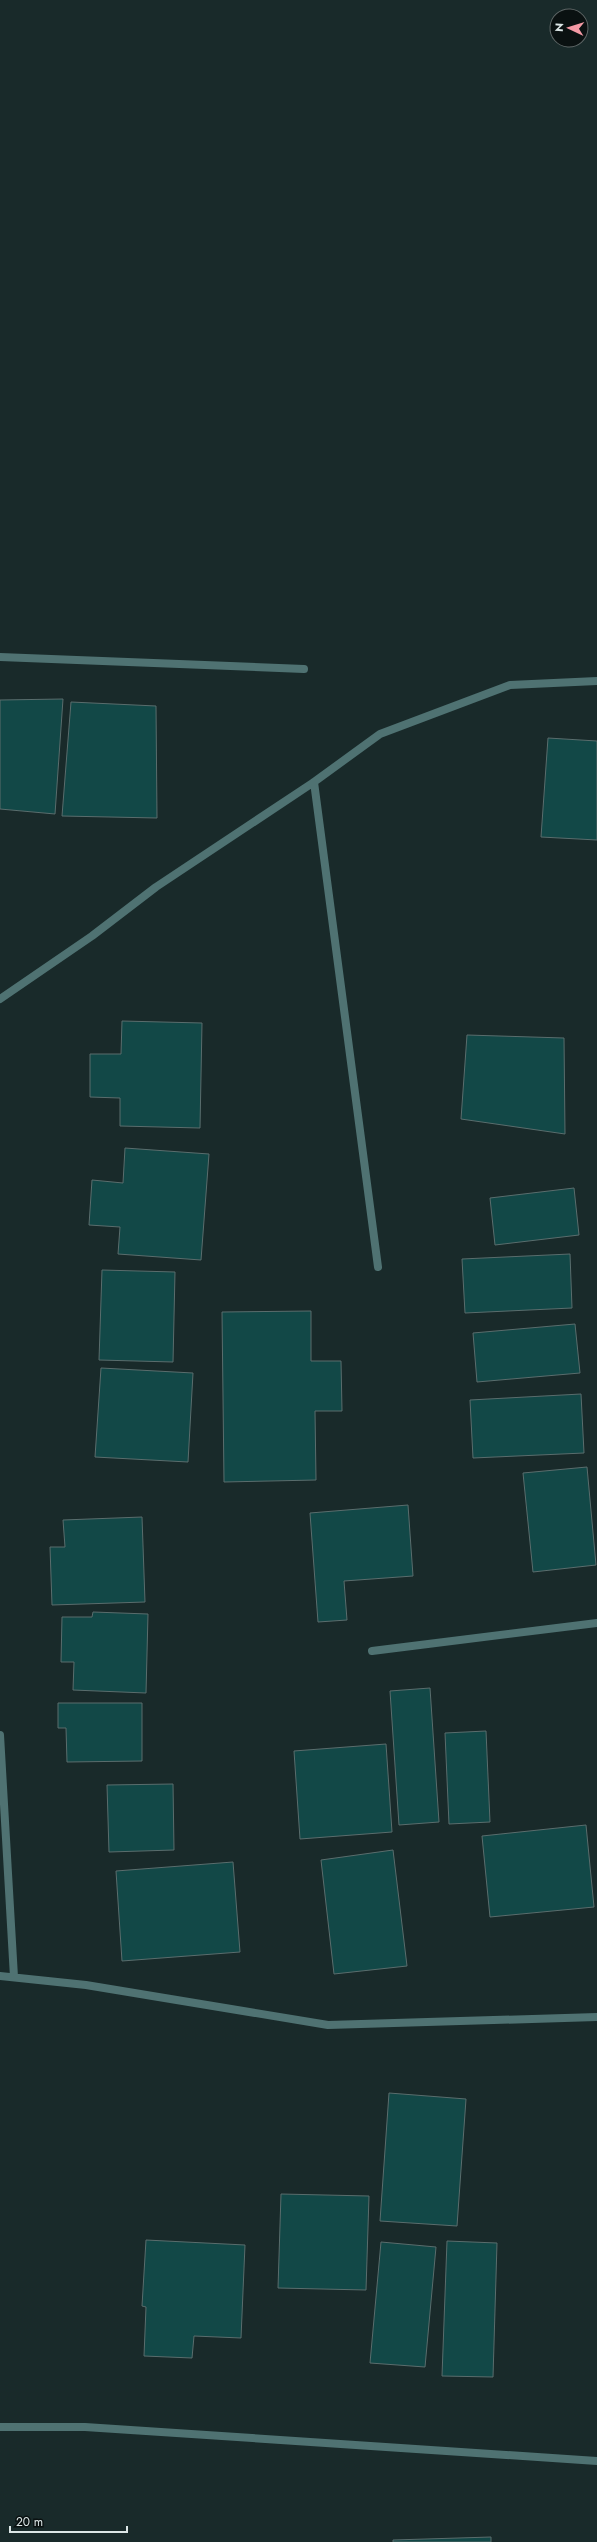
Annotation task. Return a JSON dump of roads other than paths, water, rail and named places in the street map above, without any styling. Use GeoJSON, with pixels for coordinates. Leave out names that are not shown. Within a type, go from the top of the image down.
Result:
{"type":"FeatureCollection","features":[{"type":"Feature","properties":{"kind":"street"},"geometry":{"type":"LineString","coordinates":[[0,657],[304,669]]}},
{"type":"Feature","properties":{"kind":"street"},"geometry":{"type":"LineString","coordinates":[[0,999],[92,936],[156,887],[314,782],[380,734],[510,685],[597,681]]}},
{"type":"Feature","properties":{"kind":"street"},"geometry":{"type":"LineString","coordinates":[[314,782],[378,1267]]}},
{"type":"Feature","properties":{"kind":"street"},"geometry":{"type":"LineString","coordinates":[[372,1651],[597,1623]]}},
{"type":"Feature","properties":{"kind":"street"},"geometry":{"type":"LineString","coordinates":[[0,1735],[14,1977]]}},
{"type":"Feature","properties":{"kind":"street"},"geometry":{"type":"LineString","coordinates":[[0,1976],[86,1985],[328,2024],[597,2017]]}},
{"type":"Feature","properties":{"kind":"street"},"geometry":{"type":"LineString","coordinates":[[0,2427],[84,2428],[597,2461]]}}]}
